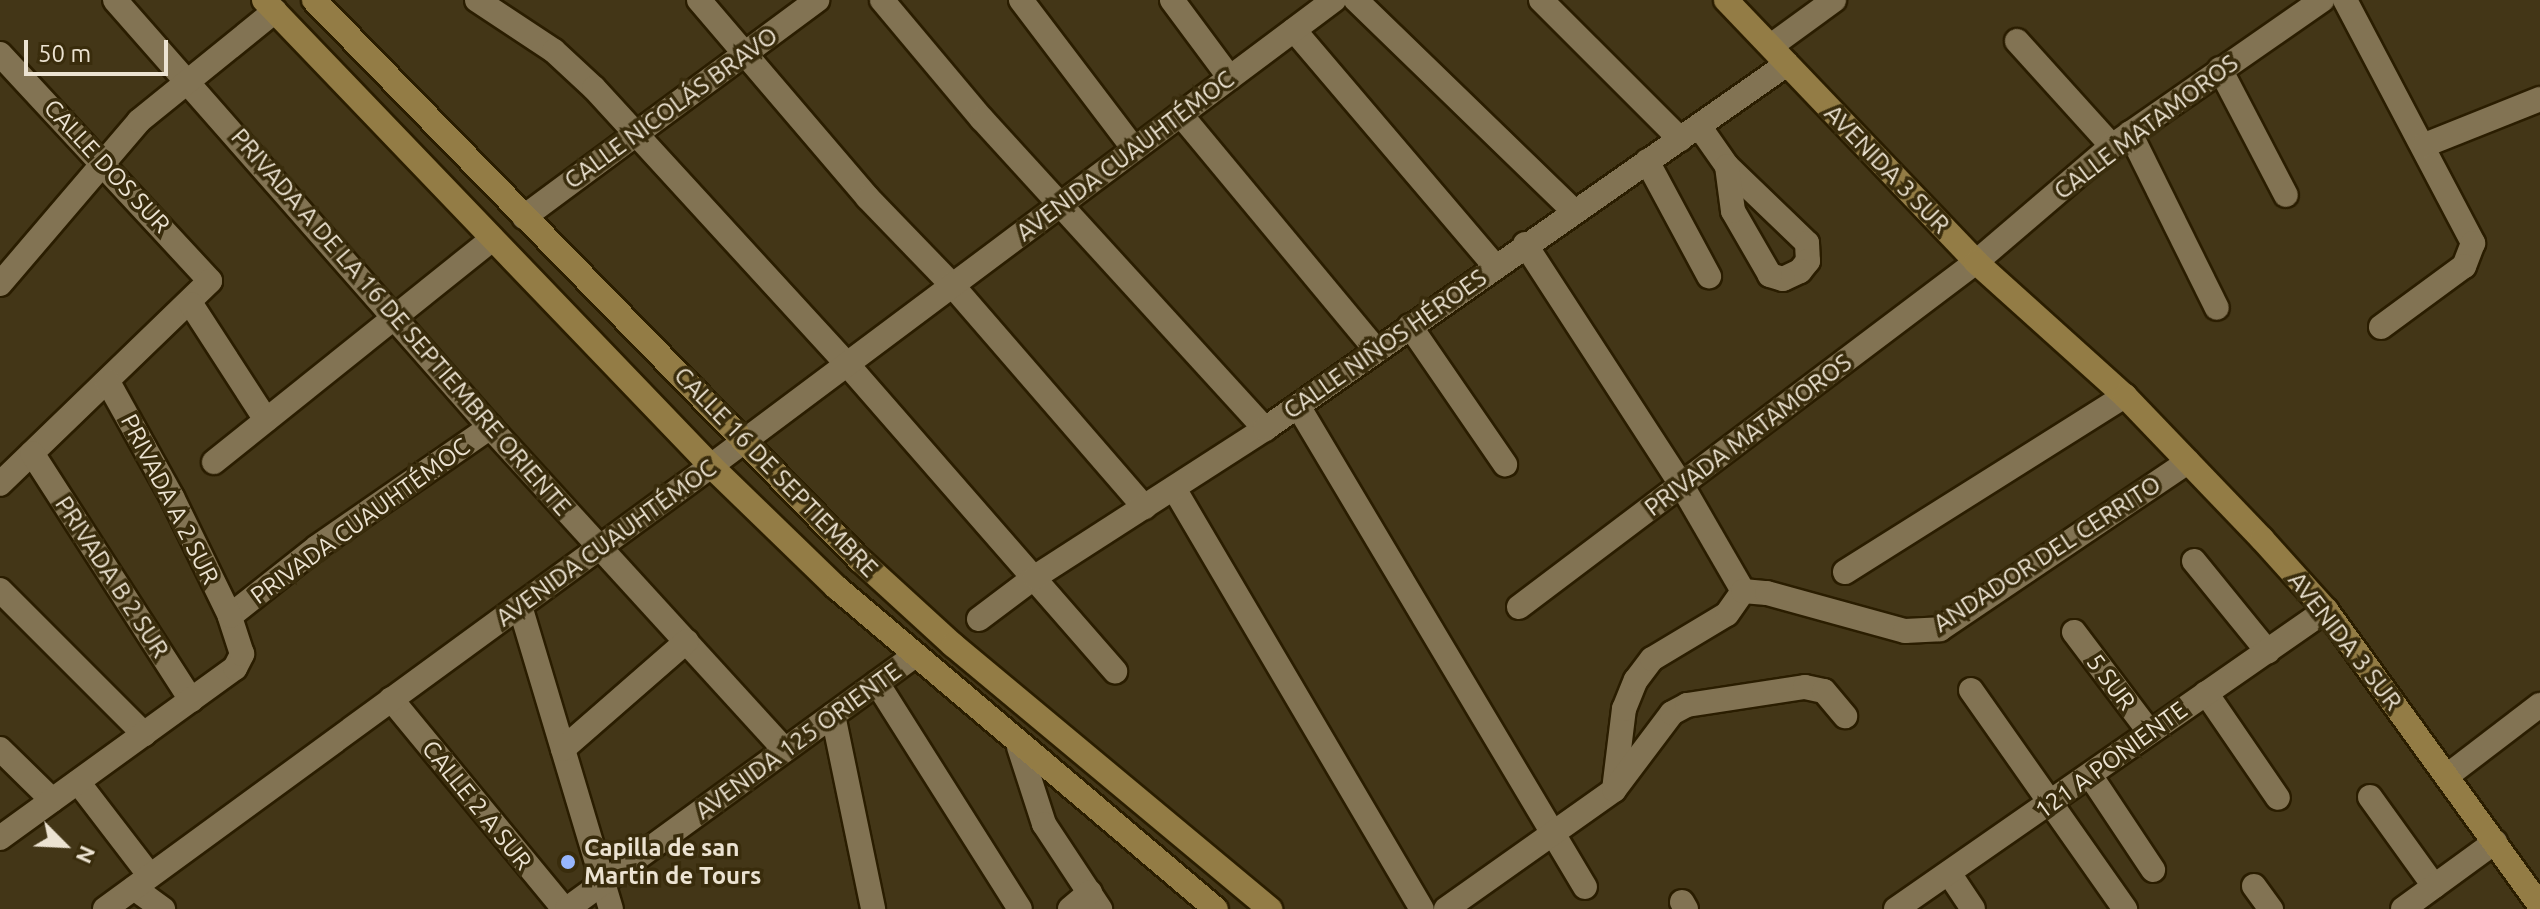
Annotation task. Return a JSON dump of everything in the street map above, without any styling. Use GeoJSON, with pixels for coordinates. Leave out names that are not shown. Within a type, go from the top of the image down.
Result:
{"type":"FeatureCollection","features":[{"type":"Feature","properties":{"kind":"main road","name":"CALLE 16 DE SEPTIEMBRE"},"geometry":{"type":"LineString","coordinates":[[314,0],[860,560],[953,645],[1270,909]]}},
{"type":"Feature","properties":{"kind":"main road","name":"AVENIDA 3 SUR"},"geometry":{"type":"LineString","coordinates":[[1726,0],[1976,262],[2125,396],[2326,610],[2540,906]]}},
{"type":"Feature","properties":{"kind":"main road","name":"CALLE 16 DE SEPTIEMBRE"},"geometry":{"type":"LineString","coordinates":[[269,6],[711,466],[913,657],[1216,909]]}},
{"type":"Feature","properties":{"kind":"street","name":"PRIVADA A DE LA 16 DE SEPTIEMBRE ORIENTE"},"geometry":{"type":"LineString","coordinates":[[115,0],[490,427],[785,750]]}},
{"type":"Feature","properties":{"kind":"street"},"geometry":{"type":"LineString","coordinates":[[477,0],[554,51],[636,134],[847,364],[1115,671]]}},
{"type":"Feature","properties":{"kind":"street"},"geometry":{"type":"LineString","coordinates":[[699,0],[868,198],[952,285],[1144,507]]}},
{"type":"Feature","properties":{"kind":"street","name":"CALLE NICOLÁS BRAVO"},"geometry":{"type":"LineString","coordinates":[[524,217],[817,0]]}},
{"type":"Feature","properties":{"kind":"street"},"geometry":{"type":"LineString","coordinates":[[882,0],[1265,429]]}},
{"type":"Feature","properties":{"kind":"street"},"geometry":{"type":"LineString","coordinates":[[1021,0],[1134,149]]}},
{"type":"Feature","properties":{"kind":"street"},"geometry":{"type":"LineString","coordinates":[[1172,0],[1230,78]]}},
{"type":"Feature","properties":{"kind":"street","name":"AVENIDA CUAUHTÉMOC"},"geometry":{"type":"LineString","coordinates":[[105,909],[711,466],[1334,0]]}},
{"type":"Feature","properties":{"kind":"street"},"geometry":{"type":"LineString","coordinates":[[1356,0],[1574,211]]}},
{"type":"Feature","properties":{"kind":"street"},"geometry":{"type":"LineString","coordinates":[[1541,0],[1727,166]]}},
{"type":"Feature","properties":{"kind":"street","name":"CALLE NIÑOS HÉROES"},"geometry":{"type":"LineString","coordinates":[[979,619],[1035,577],[1175,490],[1265,429],[1525,244],[1690,132],[1779,55],[1834,0]]}},
{"type":"Feature","properties":{"kind":"street","name":"CALLE MATAMOROS"},"geometry":{"type":"LineString","coordinates":[[1976,262],[2121,140],[2322,0]]}},
{"type":"Feature","properties":{"kind":"street"},"geometry":{"type":"LineString","coordinates":[[2345,0],[2425,145],[2473,243],[2472,255],[2464,266],[2381,327]]}},
{"type":"Feature","properties":{"kind":"street"},"geometry":{"type":"LineString","coordinates":[[4,272],[104,162],[186,79],[269,6]]}},
{"type":"Feature","properties":{"kind":"street"},"geometry":{"type":"LineString","coordinates":[[1294,30],[1495,266]]}},
{"type":"Feature","properties":{"kind":"street"},"geometry":{"type":"LineString","coordinates":[[2017,41],[2121,140],[2217,308]]}},
{"type":"Feature","properties":{"kind":"street","name":"CALLE DOS SUR"},"geometry":{"type":"LineString","coordinates":[[0,54],[104,162],[210,281],[191,304]]}},
{"type":"Feature","properties":{"kind":"street"},"geometry":{"type":"LineString","coordinates":[[2220,69],[2286,195]]}},
{"type":"Feature","properties":{"kind":"street"},"geometry":{"type":"LineString","coordinates":[[2425,145],[2540,99]]}},
{"type":"Feature","properties":{"kind":"street"},"geometry":{"type":"LineString","coordinates":[[1181,115],[1376,350]]}},
{"type":"Feature","properties":{"kind":"street"},"geometry":{"type":"LineString","coordinates":[[1647,161],[1709,276]]}},
{"type":"Feature","properties":{"kind":"street"},"geometry":{"type":"LineString","coordinates":[[214,462],[492,239]]}},
{"type":"Feature","properties":{"kind":"street"},"geometry":{"type":"LineString","coordinates":[[1525,244],[1681,484],[1743,591],[1727,614],[1652,659],[1636,680],[1624,709],[1614,790]]}},
{"type":"Feature","properties":{"kind":"street","name":"PRIVADA MATAMOROS"},"geometry":{"type":"LineString","coordinates":[[1519,607],[1976,262]]}},
{"type":"Feature","properties":{"kind":"street"},"geometry":{"type":"LineString","coordinates":[[0,484],[191,304],[266,420]]}},
{"type":"Feature","properties":{"kind":"street"},"geometry":{"type":"LineString","coordinates":[[1410,326],[1505,464]]}},
{"type":"Feature","properties":{"kind":"street","name":"PRIVADA A 2 SUR"},"geometry":{"type":"LineString","coordinates":[[108,382],[172,497],[230,616]]}},
{"type":"Feature","properties":{"kind":"street"},"geometry":{"type":"LineString","coordinates":[[1845,572],[2125,396]]}},
{"type":"Feature","properties":{"kind":"street"},"geometry":{"type":"LineString","coordinates":[[1298,406],[1585,887]]}},
{"type":"Feature","properties":{"kind":"street","name":"PRIVADA CUAUHTÉMOC"},"geometry":{"type":"LineString","coordinates":[[230,616],[317,547],[490,427]]}},
{"type":"Feature","properties":{"kind":"street","name":"PRIVADA B 2 SUR"},"geometry":{"type":"LineString","coordinates":[[32,453],[191,700]]}},
{"type":"Feature","properties":{"kind":"street","name":"ANDADOR DEL CERRITO"},"geometry":{"type":"LineString","coordinates":[[1743,591],[1905,631],[1940,629],[2188,462]]}},
{"type":"Feature","properties":{"kind":"street"},"geometry":{"type":"LineString","coordinates":[[1175,490],[1422,909]]}},
{"type":"Feature","properties":{"kind":"street"},"geometry":{"type":"LineString","coordinates":[[2194,561],[2268,652]]}},
{"type":"Feature","properties":{"kind":"street"},"geometry":{"type":"LineString","coordinates":[[0,590],[144,734]]}},
{"type":"Feature","properties":{"kind":"street"},"geometry":{"type":"LineString","coordinates":[[520,606],[611,909]]}},
{"type":"Feature","properties":{"kind":"street","name":"121 A PONIENTE"},"geometry":{"type":"LineString","coordinates":[[1896,909],[2051,805],[2149,731],[2326,610]]}},
{"type":"Feature","properties":{"kind":"street"},"geometry":{"type":"LineString","coordinates":[[0,838],[240,661],[230,616]]}},
{"type":"Feature","properties":{"kind":"street","name":"5 SUR"},"geometry":{"type":"LineString","coordinates":[[2074,632],[2149,731]]}},
{"type":"Feature","properties":{"kind":"street"},"geometry":{"type":"LineString","coordinates":[[563,749],[687,641]]}},
{"type":"Feature","properties":{"kind":"street","name":"AVENIDA 125 ORIENTE"},"geometry":{"type":"LineString","coordinates":[[566,909],[913,657]]}},
{"type":"Feature","properties":{"kind":"street"},"geometry":{"type":"LineString","coordinates":[[877,683],[1020,909]]}},
{"type":"Feature","properties":{"kind":"street"},"geometry":{"type":"LineString","coordinates":[[1446,909],[1614,790],[1672,713],[1703,699],[1805,687],[1824,691],[1845,716]]}},
{"type":"Feature","properties":{"kind":"street"},"geometry":{"type":"LineString","coordinates":[[1971,690],[2125,909]]}},
{"type":"Feature","properties":{"kind":"street"},"geometry":{"type":"LineString","coordinates":[[2206,693],[2278,798]]}},
{"type":"Feature","properties":{"kind":"street","name":"CALLE 2 A SUR"},"geometry":{"type":"LineString","coordinates":[[391,699],[566,909]]}},
{"type":"Feature","properties":{"kind":"street"},"geometry":{"type":"LineString","coordinates":[[2447,776],[2540,705]]}},
{"type":"Feature","properties":{"kind":"street"},"geometry":{"type":"LineString","coordinates":[[833,715],[873,909]]}},
{"type":"Feature","properties":{"kind":"street"},"geometry":{"type":"LineString","coordinates":[[1019,747],[1044,824],[1095,900],[1070,909]]}},
{"type":"Feature","properties":{"kind":"street"},"geometry":{"type":"LineString","coordinates":[[0,749],[52,800]]}},
{"type":"Feature","properties":{"kind":"street"},"geometry":{"type":"LineString","coordinates":[[2090,775],[2153,870]]}},
{"type":"Feature","properties":{"kind":"street"},"geometry":{"type":"LineString","coordinates":[[78,782],[142,882],[163,909]]}},
{"type":"Feature","properties":{"kind":"street"},"geometry":{"type":"LineString","coordinates":[[2370,797],[2434,886]]}},
{"type":"Feature","properties":{"kind":"street"},"geometry":{"type":"LineString","coordinates":[[2403,909],[2495,842]]}},
{"type":"Feature","properties":{"kind":"street"},"geometry":{"type":"LineString","coordinates":[[1949,873],[1973,909]]}},
{"type":"Feature","properties":{"kind":"street"},"geometry":{"type":"LineString","coordinates":[[2254,886],[2271,909]]}},
{"type":"Feature","properties":{"kind":"place","name":"Capilla de san Martin de Tours"},"geometry":{"type":"Point","coordinates":[568,862]}}]}
